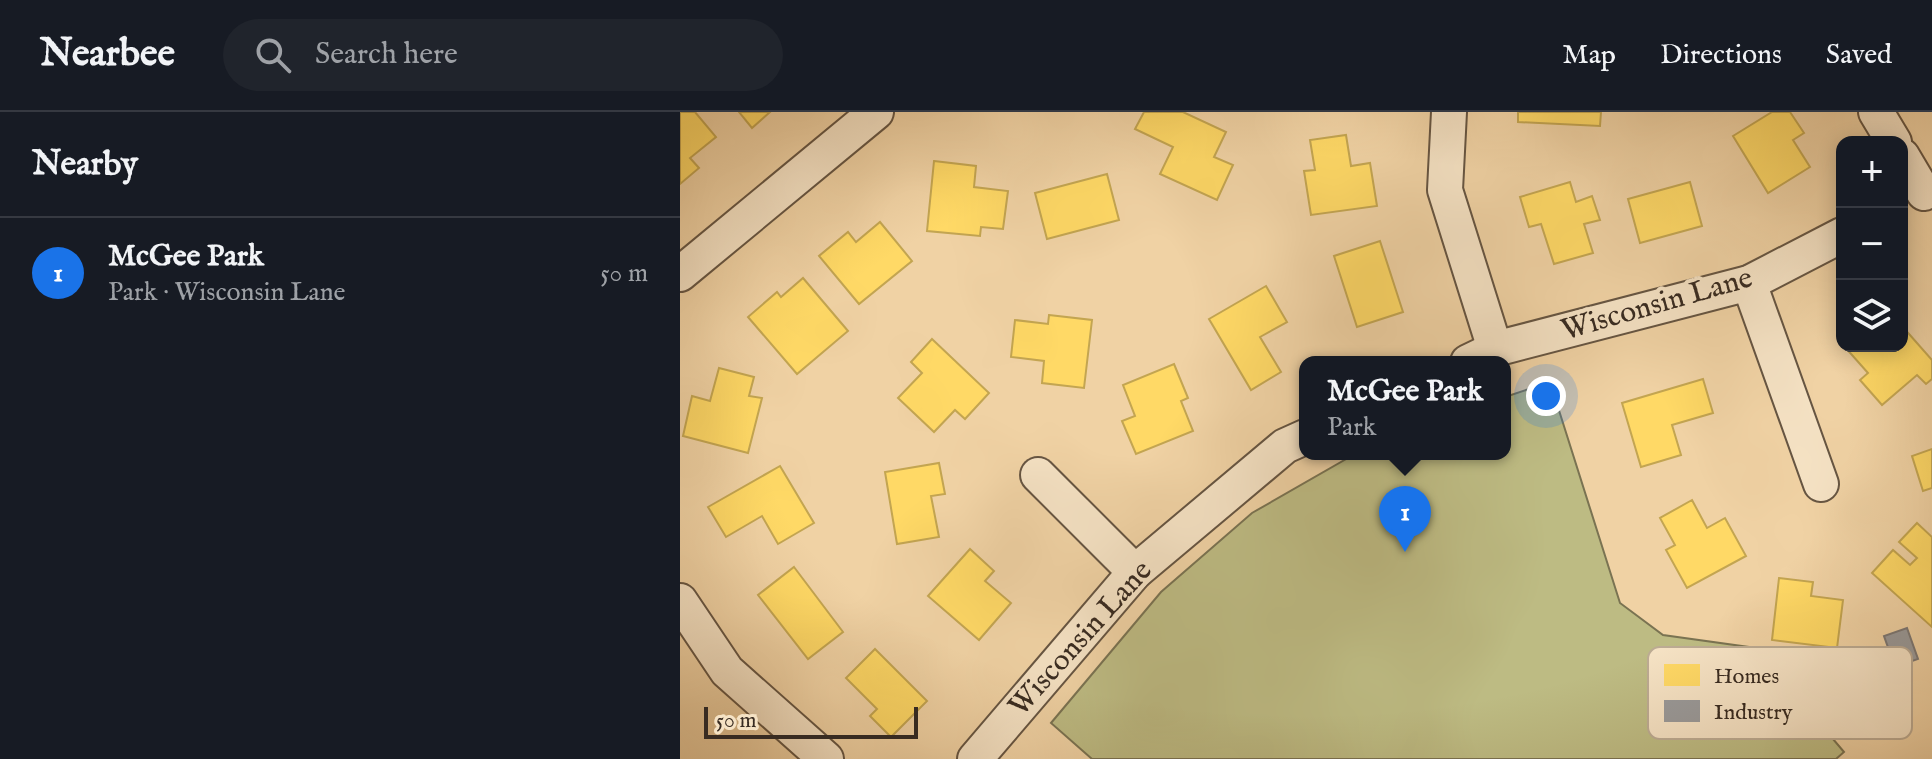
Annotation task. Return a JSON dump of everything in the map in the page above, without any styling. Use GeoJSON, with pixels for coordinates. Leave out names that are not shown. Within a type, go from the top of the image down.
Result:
{"type":"FeatureCollection","features":[{"type":"Feature","properties":{"kind":"street"},"geometry":{"type":"LineString","coordinates":[[680,274],[876,112]]}},
{"type":"Feature","properties":{"kind":"street"},"geometry":{"type":"LineString","coordinates":[[1449,112],[1445,190],[1482,356]]}},
{"type":"Feature","properties":{"kind":"street"},"geometry":{"type":"LineString","coordinates":[[1876,112],[1890,136]]}},
{"type":"Feature","properties":{"kind":"street"},"geometry":{"type":"LineString","coordinates":[[1908,170],[1919,195]]}},
{"type":"Feature","properties":{"kind":"street","name":"Wisconsin Lane"},"geometry":{"type":"LineString","coordinates":[[1482,356],[1749,283],[1836,238]]}},
{"type":"Feature","properties":{"kind":"street"},"geometry":{"type":"LineString","coordinates":[[1749,283],[1821,484]]}},
{"type":"Feature","properties":{"kind":"street","name":"Wisconsin Lane"},"geometry":{"type":"LineString","coordinates":[[975,759],[1135,572],[1285,446],[1299,440]]}},
{"type":"Feature","properties":{"kind":"street"},"geometry":{"type":"LineString","coordinates":[[1038,475],[1135,572]]}},
{"type":"Feature","properties":{"kind":"street"},"geometry":{"type":"LineString","coordinates":[[680,601],[727,671],[826,759]]}},
{"type":"Feature","properties":{"kind":"shaded area"},"geometry":{"type":"Polygon","coordinates":[[[1550,382],[1620,603],[1663,635],[1749,647],[1648,647],[1648,739],[1833,739],[1844,752],[1836,759],[1092,759],[1051,723],[1161,592],[1252,513],[1345,460],[1511,460],[1511,395],[1550,382]]]}},
{"type":"Feature","properties":{"kind":"building: Homes"},"geometry":{"type":"Polygon","coordinates":[[[680,112],[695,112],[716,137],[690,158],[699,168],[680,184],[680,112]]]}},
{"type":"Feature","properties":{"kind":"building: Homes"},"geometry":{"type":"Polygon","coordinates":[[[739,112],[770,112],[752,128],[739,112]]]}},
{"type":"Feature","properties":{"kind":"building: Homes"},"geometry":{"type":"Polygon","coordinates":[[[1144,112],[1183,112],[1226,132],[1214,157],[1233,165],[1217,200],[1160,174],[1173,147],[1135,129],[1144,112]]]}},
{"type":"Feature","properties":{"kind":"building: Homes"},"geometry":{"type":"Polygon","coordinates":[[[1518,112],[1601,112],[1600,126],[1518,122],[1518,112]]]}},
{"type":"Feature","properties":{"kind":"building: Homes"},"geometry":{"type":"Polygon","coordinates":[[[1772,112],[1790,112],[1804,133],[1793,140],[1810,167],[1768,193],[1733,136],[1772,112]]]}},
{"type":"Feature","properties":{"kind":"building: Homes"},"geometry":{"type":"Polygon","coordinates":[[[1346,135],[1351,166],[1370,163],[1377,206],[1311,215],[1304,171],[1315,170],[1310,140],[1346,135]]]}},
{"type":"Feature","properties":{"kind":"building: Homes"},"geometry":{"type":"Polygon","coordinates":[[[934,161],[976,166],[974,187],[1008,191],[1003,229],[981,227],[980,236],[927,231],[934,161]]]}},
{"type":"Feature","properties":{"kind":"building: Homes"},"geometry":{"type":"Polygon","coordinates":[[[1107,174],[1119,220],[1047,239],[1035,193],[1107,174]]]}},
{"type":"Feature","properties":{"kind":"building: Homes"},"geometry":{"type":"Polygon","coordinates":[[[1570,182],[1576,202],[1592,196],[1600,220],[1584,224],[1593,253],[1554,264],[1541,224],[1529,227],[1520,197],[1570,182]]]}},
{"type":"Feature","properties":{"kind":"building: Homes"},"geometry":{"type":"Polygon","coordinates":[[[1690,182],[1702,226],[1640,243],[1628,199],[1690,182]]]}},
{"type":"Feature","properties":{"kind":"building: Homes"},"geometry":{"type":"Polygon","coordinates":[[[880,222],[912,261],[859,304],[819,256],[848,232],[856,242],[880,222]]]}},
{"type":"Feature","properties":{"kind":"building: Homes"},"geometry":{"type":"Polygon","coordinates":[[[1380,241],[1403,312],[1357,327],[1334,256],[1380,241]]]}},
{"type":"Feature","properties":{"kind":"building: Homes"},"geometry":{"type":"Polygon","coordinates":[[[803,278],[848,331],[797,374],[748,317],[777,292],[781,297],[803,278]]]}},
{"type":"Feature","properties":{"kind":"building: Homes"},"geometry":{"type":"Polygon","coordinates":[[[1266,286],[1287,322],[1260,337],[1281,372],[1251,390],[1209,319],[1266,286]]]}},
{"type":"Feature","properties":{"kind":"building: Homes"},"geometry":{"type":"Polygon","coordinates":[[[1049,315],[1092,320],[1084,388],[1042,383],[1044,361],[1011,357],[1015,320],[1048,324],[1049,315]]]}},
{"type":"Feature","properties":{"kind":"building: Homes"},"geometry":{"type":"Polygon","coordinates":[[[1908,333],[1932,360],[1932,379],[1926,384],[1917,375],[1882,405],[1860,380],[1868,373],[1849,352],[1908,352],[1908,333]]]}},
{"type":"Feature","properties":{"kind":"building: Homes"},"geometry":{"type":"Polygon","coordinates":[[[932,339],[989,393],[965,419],[955,410],[934,432],[898,398],[922,373],[911,362],[932,339]]]}},
{"type":"Feature","properties":{"kind":"building: Homes"},"geometry":{"type":"Polygon","coordinates":[[[1174,364],[1188,398],[1181,401],[1193,431],[1136,454],[1122,421],[1135,416],[1123,385],[1174,364]]]}},
{"type":"Feature","properties":{"kind":"building: Homes"},"geometry":{"type":"Polygon","coordinates":[[[719,368],[754,377],[749,396],[762,398],[748,453],[683,436],[692,396],[710,401],[719,368]]]}},
{"type":"Feature","properties":{"kind":"building: Homes"},"geometry":{"type":"Polygon","coordinates":[[[1703,379],[1713,413],[1672,425],[1681,455],[1641,467],[1622,403],[1703,379]]]}},
{"type":"Feature","properties":{"kind":"building: Homes"},"geometry":{"type":"Polygon","coordinates":[[[1932,449],[1932,488],[1923,491],[1912,456],[1932,449]]]}},
{"type":"Feature","properties":{"kind":"building: Homes"},"geometry":{"type":"Polygon","coordinates":[[[939,463],[945,494],[931,496],[939,537],[897,544],[885,472],[939,463]]]}},
{"type":"Feature","properties":{"kind":"building: Homes"},"geometry":{"type":"Polygon","coordinates":[[[780,466],[814,523],[778,544],[762,516],[726,537],[708,507],[780,466]]]}},
{"type":"Feature","properties":{"kind":"building: Homes"},"geometry":{"type":"Polygon","coordinates":[[[1692,500],[1707,528],[1725,518],[1746,556],[1687,588],[1666,550],[1675,545],[1660,518],[1692,500]]]}},
{"type":"Feature","properties":{"kind":"building: Homes"},"geometry":{"type":"Polygon","coordinates":[[[1917,523],[1932,537],[1932,627],[1872,573],[1893,550],[1910,565],[1917,558],[1899,542],[1917,523]]]}},
{"type":"Feature","properties":{"kind":"building: Homes"},"geometry":{"type":"Polygon","coordinates":[[[970,549],[994,571],[985,581],[1011,603],[979,640],[928,596],[970,549]]]}},
{"type":"Feature","properties":{"kind":"building: Homes"},"geometry":{"type":"Polygon","coordinates":[[[794,567],[843,632],[808,659],[758,595],[794,567]]]}},
{"type":"Feature","properties":{"kind":"building: Homes"},"geometry":{"type":"Polygon","coordinates":[[[1779,578],[1813,582],[1811,596],[1843,600],[1837,647],[1772,640],[1779,578]]]}},
{"type":"Feature","properties":{"kind":"building: Homes"},"geometry":{"type":"Polygon","coordinates":[[[875,649],[927,701],[891,737],[870,716],[877,709],[846,678],[875,649]]]}},
{"type":"Feature","properties":{"kind":"building: Industry"},"geometry":{"type":"Polygon","coordinates":[[[1907,628],[1918,659],[1912,661],[1912,647],[1888,647],[1884,636],[1907,628]]]}},
{"type":"Feature","properties":{"kind":"place","name":"McGee Park"},"geometry":{"type":"Point","coordinates":[1405,552]}}]}
